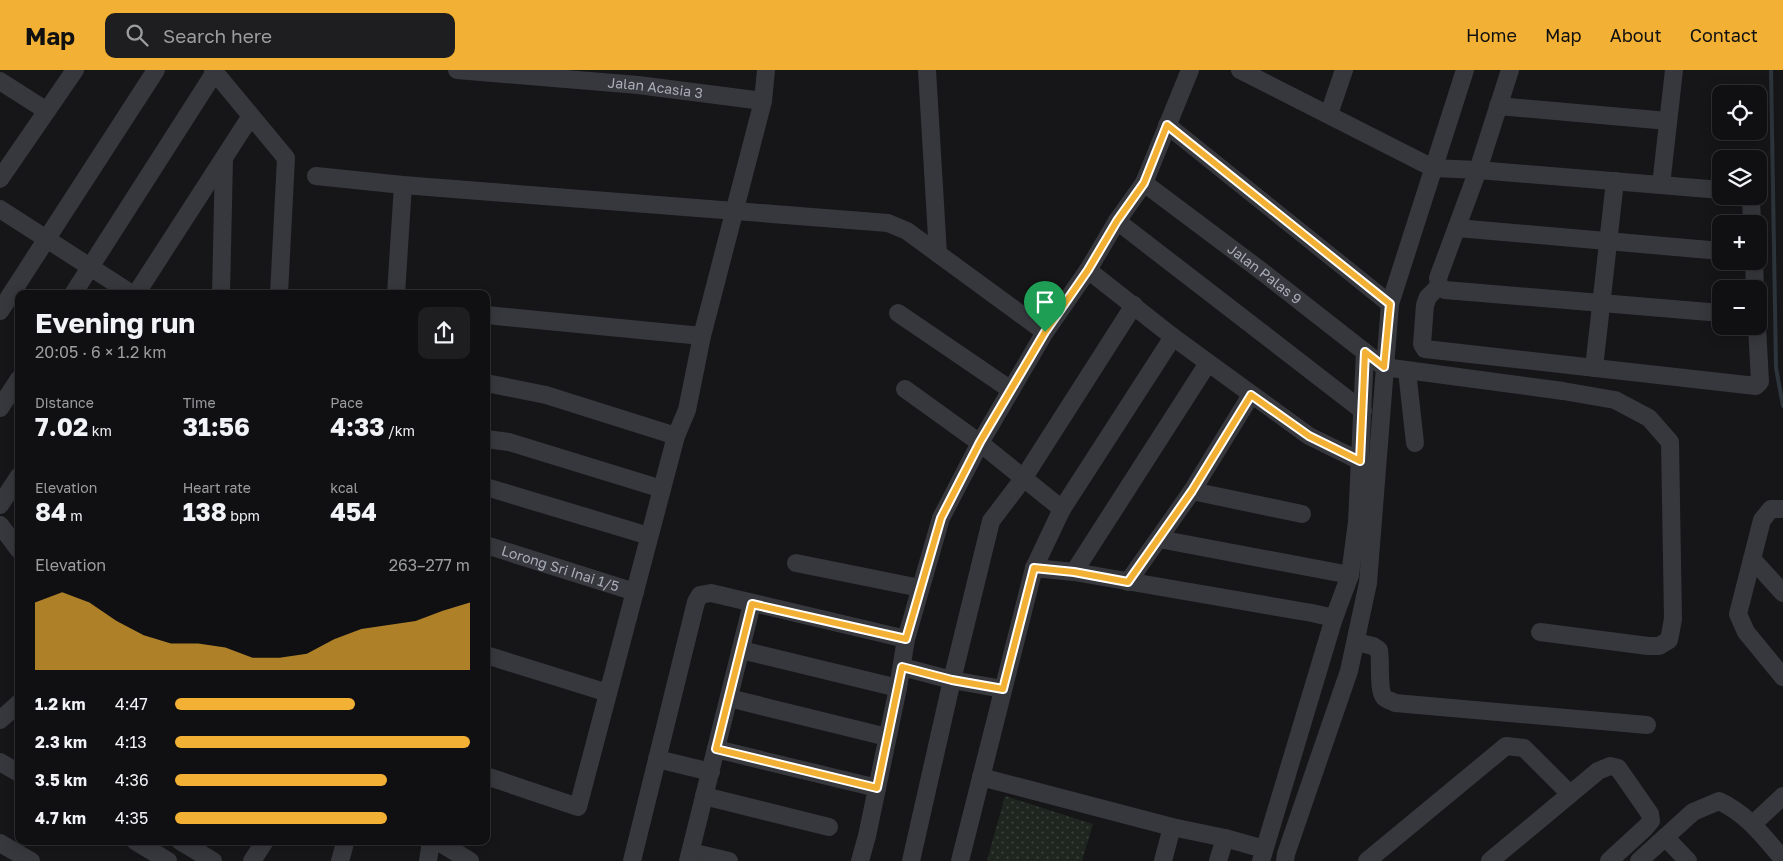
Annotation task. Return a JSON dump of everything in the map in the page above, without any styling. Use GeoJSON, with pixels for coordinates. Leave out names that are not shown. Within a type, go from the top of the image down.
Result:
{"type":"FeatureCollection","features":[{"type":"Feature","properties":{"kind":"street"},"geometry":{"type":"LineString","coordinates":[[0,179],[75,70]]}},
{"type":"Feature","properties":{"kind":"street"},"geometry":{"type":"LineString","coordinates":[[0,311],[156,70]]}},
{"type":"Feature","properties":{"kind":"street","name":"Jalan Acasia 3"},"geometry":{"type":"LineString","coordinates":[[457,70],[635,78],[763,101]]}},
{"type":"Feature","properties":{"kind":"street"},"geometry":{"type":"LineString","coordinates":[[490,777],[578,808],[676,436],[688,410],[702,336],[763,101],[766,70]]}},
{"type":"Feature","properties":{"kind":"street"},"geometry":{"type":"LineString","coordinates":[[927,70],[938,254]]}},
{"type":"Feature","properties":{"kind":"street"},"geometry":{"type":"LineString","coordinates":[[860,861],[898,688],[906,639],[941,518],[980,442],[1045,332],[1088,270],[1117,221],[1144,183],[1190,70]]}},
{"type":"Feature","properties":{"kind":"street"},"geometry":{"type":"LineString","coordinates":[[1240,70],[1433,168],[1712,189]]}},
{"type":"Feature","properties":{"kind":"street"},"geometry":{"type":"LineString","coordinates":[[1329,114],[1344,70]]}},
{"type":"Feature","properties":{"kind":"street"},"geometry":{"type":"LineString","coordinates":[[1285,861],[1349,671],[1368,583],[1390,304],[1465,70]]}},
{"type":"Feature","properties":{"kind":"street"},"geometry":{"type":"LineString","coordinates":[[1510,70],[1478,170],[1438,278],[1439,286],[1445,290],[1712,312]]}},
{"type":"Feature","properties":{"kind":"street"},"geometry":{"type":"LineString","coordinates":[[1661,185],[1674,70]]}},
{"type":"Feature","properties":{"kind":"street"},"geometry":{"type":"LineString","coordinates":[[76,290],[214,71],[286,158],[279,290]]}},
{"type":"Feature","properties":{"kind":"street"},"geometry":{"type":"LineString","coordinates":[[0,81],[47,111]]}},
{"type":"Feature","properties":{"kind":"street"},"geometry":{"type":"LineString","coordinates":[[1498,106],[1668,121]]}},
{"type":"Feature","properties":{"kind":"street"},"geometry":{"type":"LineString","coordinates":[[139,290],[251,116]]}},
{"type":"Feature","properties":{"kind":"street"},"geometry":{"type":"LineString","coordinates":[[1167,125],[1390,304]]}},
{"type":"Feature","properties":{"kind":"street"},"geometry":{"type":"LineString","coordinates":[[221,290],[224,158]]}},
{"type":"Feature","properties":{"kind":"street"},"geometry":{"type":"LineString","coordinates":[[316,176],[403,185],[888,223],[907,231],[1045,332]]}},
{"type":"Feature","properties":{"kind":"street"},"geometry":{"type":"LineString","coordinates":[[1594,368],[1615,181]]}},
{"type":"Feature","properties":{"kind":"street","name":"Jalan Palas 9"},"geometry":{"type":"LineString","coordinates":[[1144,183],[1264,273],[1384,367]]}},
{"type":"Feature","properties":{"kind":"street"},"geometry":{"type":"LineString","coordinates":[[396,290],[403,185]]}},
{"type":"Feature","properties":{"kind":"street"},"geometry":{"type":"LineString","coordinates":[[0,209],[126,290]]}},
{"type":"Feature","properties":{"kind":"street"},"geometry":{"type":"LineString","coordinates":[[1117,221],[1363,411]]}},
{"type":"Feature","properties":{"kind":"street"},"geometry":{"type":"LineString","coordinates":[[1457,228],[1712,250]]}},
{"type":"Feature","properties":{"kind":"street"},"geometry":{"type":"LineString","coordinates":[[1088,270],[1173,337],[1309,436],[1360,461]]}},
{"type":"Feature","properties":{"kind":"street"},"geometry":{"type":"LineString","coordinates":[[1439,286],[1428,297],[1425,305],[1422,344],[1425,349],[1756,386],[1760,382],[1757,335]]}},
{"type":"Feature","properties":{"kind":"street"},"geometry":{"type":"LineString","coordinates":[[911,861],[952,680],[991,521],[1023,479],[1134,305]]}},
{"type":"Feature","properties":{"kind":"street"},"geometry":{"type":"LineString","coordinates":[[898,313],[1011,390]]}},
{"type":"Feature","properties":{"kind":"street"},"geometry":{"type":"LineString","coordinates":[[490,315],[702,336]]}},
{"type":"Feature","properties":{"kind":"street"},"geometry":{"type":"LineString","coordinates":[[960,861],[1034,568],[1062,509],[1173,337]]}},
{"type":"Feature","properties":{"kind":"street"},"geometry":{"type":"LineString","coordinates":[[981,777],[1172,827],[1225,838],[1262,855],[1334,618],[1350,575],[1356,522],[1365,352]]}},
{"type":"Feature","properties":{"kind":"street"},"geometry":{"type":"LineString","coordinates":[[1074,572],[1208,363]]}},
{"type":"Feature","properties":{"kind":"street"},"geometry":{"type":"LineString","coordinates":[[1384,367],[1563,390],[1615,400],[1649,418],[1670,442],[1672,619],[1669,640],[1659,646],[1648,646],[1540,632]]}},
{"type":"Feature","properties":{"kind":"street"},"geometry":{"type":"LineString","coordinates":[[1407,371],[1415,443]]}},
{"type":"Feature","properties":{"kind":"street"},"geometry":{"type":"LineString","coordinates":[[0,408],[15,384]]}},
{"type":"Feature","properties":{"kind":"street"},"geometry":{"type":"LineString","coordinates":[[490,384],[546,396],[676,436]]}},
{"type":"Feature","properties":{"kind":"street"},"geometry":{"type":"LineString","coordinates":[[905,389],[980,442],[1062,509]]}},
{"type":"Feature","properties":{"kind":"street"},"geometry":{"type":"LineString","coordinates":[[1128,582],[1192,491],[1251,395]]}},
{"type":"Feature","properties":{"kind":"street"},"geometry":{"type":"LineString","coordinates":[[490,440],[509,442],[662,489]]}},
{"type":"Feature","properties":{"kind":"street"},"geometry":{"type":"LineString","coordinates":[[0,505],[15,482]]}},
{"type":"Feature","properties":{"kind":"street"},"geometry":{"type":"LineString","coordinates":[[490,488],[649,536]]}},
{"type":"Feature","properties":{"kind":"street"},"geometry":{"type":"LineString","coordinates":[[1192,491],[1302,514]]}},
{"type":"Feature","properties":{"kind":"street"},"geometry":{"type":"LineString","coordinates":[[1783,509],[1771,509],[1762,520],[1738,614],[1746,632],[1783,677]]}},
{"type":"Feature","properties":{"kind":"street"},"geometry":{"type":"LineString","coordinates":[[0,526],[15,545]]}},
{"type":"Feature","properties":{"kind":"street"},"geometry":{"type":"LineString","coordinates":[[1159,539],[1350,575]]}},
{"type":"Feature","properties":{"kind":"street","name":"Lorong Sri Inai 1/5"},"geometry":{"type":"LineString","coordinates":[[490,547],[635,592]]}},
{"type":"Feature","properties":{"kind":"street"},"geometry":{"type":"LineString","coordinates":[[1752,559],[1783,593]]}},
{"type":"Feature","properties":{"kind":"street"},"geometry":{"type":"LineString","coordinates":[[796,563],[920,588]]}},
{"type":"Feature","properties":{"kind":"street"},"geometry":{"type":"LineString","coordinates":[[1034,568],[1074,572],[1312,612],[1334,618]]}},
{"type":"Feature","properties":{"kind":"street"},"geometry":{"type":"LineString","coordinates":[[632,861],[696,602],[700,595],[711,593],[906,639]]}},
{"type":"Feature","properties":{"kind":"street"},"geometry":{"type":"LineString","coordinates":[[729,861],[690,856],[752,604]]}},
{"type":"Feature","properties":{"kind":"street"},"geometry":{"type":"LineString","coordinates":[[1356,642],[1373,646],[1379,650],[1381,661],[1380,691],[1384,697],[1395,703],[1647,724]]}},
{"type":"Feature","properties":{"kind":"street"},"geometry":{"type":"LineString","coordinates":[[741,650],[898,688]]}},
{"type":"Feature","properties":{"kind":"street"},"geometry":{"type":"LineString","coordinates":[[490,657],[608,693]]}},
{"type":"Feature","properties":{"kind":"street"},"geometry":{"type":"LineString","coordinates":[[902,667],[952,680],[1003,689]]}},
{"type":"Feature","properties":{"kind":"street"},"geometry":{"type":"LineString","coordinates":[[729,698],[887,737]]}},
{"type":"Feature","properties":{"kind":"street"},"geometry":{"type":"LineString","coordinates":[[0,720],[15,707]]}},
{"type":"Feature","properties":{"kind":"street"},"geometry":{"type":"LineString","coordinates":[[1367,861],[1506,746],[1524,748],[1570,794]]}},
{"type":"Feature","properties":{"kind":"street"},"geometry":{"type":"LineString","coordinates":[[716,749],[877,788]]}},
{"type":"Feature","properties":{"kind":"street"},"geometry":{"type":"LineString","coordinates":[[657,759],[711,772]]}},
{"type":"Feature","properties":{"kind":"street"},"geometry":{"type":"LineString","coordinates":[[0,762],[15,771]]}},
{"type":"Feature","properties":{"kind":"street"},"geometry":{"type":"LineString","coordinates":[[1490,861],[1598,771],[1610,766],[1618,768],[1650,814],[1651,821],[1609,861]]}},
{"type":"Feature","properties":{"kind":"street"},"geometry":{"type":"LineString","coordinates":[[704,796],[829,827]]}},
{"type":"Feature","properties":{"kind":"street"},"geometry":{"type":"LineString","coordinates":[[1753,824],[1783,796]]}},
{"type":"Feature","properties":{"kind":"street"},"geometry":{"type":"LineString","coordinates":[[1639,861],[1692,812],[1719,801],[1734,808],[1753,824],[1783,859]]}},
{"type":"Feature","properties":{"kind":"street"},"geometry":{"type":"LineString","coordinates":[[1163,861],[1172,827]]}},
{"type":"Feature","properties":{"kind":"street"},"geometry":{"type":"LineString","coordinates":[[1665,836],[1688,861]]}},
{"type":"Feature","properties":{"kind":"street"},"geometry":{"type":"LineString","coordinates":[[1218,861],[1225,838]]}},
{"type":"Feature","properties":{"kind":"street"},"geometry":{"type":"LineString","coordinates":[[0,843],[31,861]]}},
{"type":"Feature","properties":{"kind":"street"},"geometry":{"type":"LineString","coordinates":[[142,845],[168,861]]}},
{"type":"Feature","properties":{"kind":"street"},"geometry":{"type":"LineString","coordinates":[[187,845],[213,861]]}},
{"type":"Feature","properties":{"kind":"street"},"geometry":{"type":"LineString","coordinates":[[252,861],[262,845]]}},
{"type":"Feature","properties":{"kind":"street"},"geometry":{"type":"LineString","coordinates":[[340,861],[344,845]]}},
{"type":"Feature","properties":{"kind":"street"},"geometry":{"type":"LineString","coordinates":[[428,861],[430,845]]}},
{"type":"Feature","properties":{"kind":"street"},"geometry":{"type":"LineString","coordinates":[[443,845],[470,861]]}},
{"type":"Feature","properties":{"kind":"shaded area"},"geometry":{"type":"Polygon","coordinates":[[[1005,796],[1093,824],[1082,861],[987,861],[1005,796]]]}},
{"type":"Feature","properties":{"kind":"waterway"},"geometry":{"type":"LineString","coordinates":[[1771,70],[1776,368],[1783,406]]}},
{"type":"Feature","properties":{"kind":"route"},"geometry":{"type":"LineString","coordinates":[[1167,125],[1390,304],[1384,367],[1365,352],[1360,461],[1309,436],[1251,395],[1192,491],[1128,582],[1074,572],[1034,568],[1003,689],[952,680],[902,667],[877,788],[716,749],[752,604],[906,639],[941,518],[980,442],[1045,332],[1088,270],[1117,221],[1144,183],[1167,125]]}}]}
